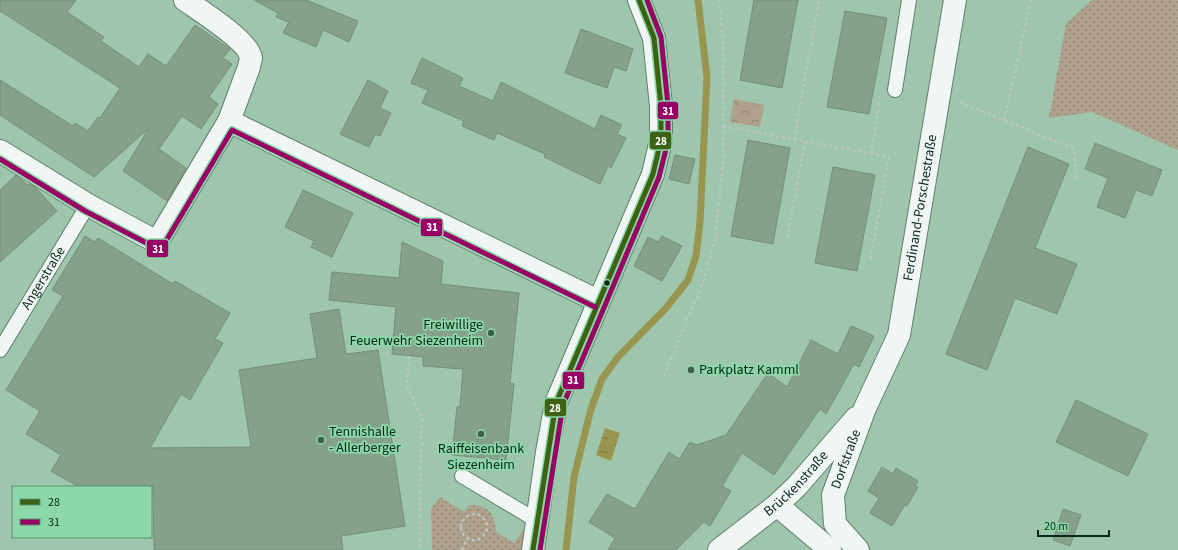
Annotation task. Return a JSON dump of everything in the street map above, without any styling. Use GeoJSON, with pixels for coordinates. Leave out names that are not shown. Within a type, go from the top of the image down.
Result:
{"type":"FeatureCollection","features":[{"type":"Feature","properties":{"kind":"street"},"geometry":{"type":"LineString","coordinates":[[0,151],[88,205],[157,242],[229,121],[248,67],[250,55],[242,42],[185,0]]}},
{"type":"Feature","properties":{"kind":"street"},"geometry":{"type":"LineString","coordinates":[[533,550],[537,516],[556,403],[653,174],[661,140],[661,106],[654,38],[639,0]]}},
{"type":"Feature","properties":{"kind":"street","name":"Ferdinand-Porschestraße"},"geometry":{"type":"LineString","coordinates":[[864,408],[899,335],[955,0]]}},
{"type":"Feature","properties":{"kind":"street"},"geometry":{"type":"LineString","coordinates":[[229,121],[598,301]]}},
{"type":"Feature","properties":{"kind":"street","name":"Brückenstraße"},"geometry":{"type":"LineString","coordinates":[[718,550],[777,505],[797,486],[864,408]]}},
{"type":"Feature","properties":{"kind":"street","name":"Dorfstraße"},"geometry":{"type":"LineString","coordinates":[[858,550],[835,524],[833,495],[864,408]]}},
{"type":"Feature","properties":{"kind":"street"},"geometry":{"type":"LineString","coordinates":[[777,505],[830,550]]}},
{"type":"Feature","properties":{"kind":"lane"},"geometry":{"type":"LineString","coordinates":[[895,90],[909,0]]}},
{"type":"Feature","properties":{"kind":"lane","name":"Angerstraße"},"geometry":{"type":"LineString","coordinates":[[0,350],[88,205]]}},
{"type":"Feature","properties":{"kind":"lane"},"geometry":{"type":"LineString","coordinates":[[462,476],[529,516],[537,516]]}},
{"type":"Feature","properties":{"kind":"path"},"geometry":{"type":"LineString","coordinates":[[664,376],[704,279],[715,239],[723,163],[723,39],[719,0]]}},
{"type":"Feature","properties":{"kind":"path"},"geometry":{"type":"LineString","coordinates":[[794,140],[818,0]]}},
{"type":"Feature","properties":{"kind":"path"},"geometry":{"type":"LineString","coordinates":[[1004,120],[1031,0]]}},
{"type":"Feature","properties":{"kind":"path"},"geometry":{"type":"LineString","coordinates":[[940,93],[1074,149],[1076,179]]}},
{"type":"Feature","properties":{"kind":"path"},"geometry":{"type":"LineString","coordinates":[[723,126],[889,157],[870,262]]}},
{"type":"Feature","properties":{"kind":"path"},"geometry":{"type":"LineString","coordinates":[[787,238],[805,142]]}},
{"type":"Feature","properties":{"kind":"path"},"geometry":{"type":"LineString","coordinates":[[409,356],[407,386],[422,418],[419,550]]}},
{"type":"Feature","properties":{"kind":"path"},"geometry":{"type":"LineString","coordinates":[[471,514],[481,515],[487,523],[486,533],[478,539],[468,538],[462,530],[463,520],[471,514]]}},
{"type":"Feature","properties":{"kind":"path"},"geometry":{"type":"LineString","coordinates":[[462,550],[468,538]]}},
{"type":"Feature","properties":{"kind":"green space"},"geometry":{"type":"Polygon","coordinates":[[[1092,0],[1178,0],[1178,150],[1092,112],[1049,118],[1066,24],[1092,0]]]}},
{"type":"Feature","properties":{"kind":"green space"},"geometry":{"type":"Polygon","coordinates":[[[734,99],[764,105],[760,127],[730,122],[734,99]]]}},
{"type":"Feature","properties":{"kind":"green space"},"geometry":{"type":"Polygon","coordinates":[[[440,497],[464,512],[469,505],[476,505],[486,508],[492,515],[496,532],[514,543],[523,530],[525,531],[521,550],[432,550],[431,509],[440,497]]]}},
{"type":"Feature","properties":{"kind":"water"},"geometry":{"type":"Polygon","coordinates":[[[605,428],[620,433],[611,461],[596,455],[605,428]]]}},
{"type":"Feature","properties":{"kind":"building"},"geometry":{"type":"Polygon","coordinates":[[[0,0],[76,0],[67,12],[104,37],[101,41],[139,67],[148,54],[166,66],[195,25],[230,49],[223,58],[232,64],[209,97],[218,104],[201,129],[182,116],[159,149],[186,168],[167,201],[123,171],[149,128],[94,177],[0,115],[0,80],[73,126],[75,123],[88,131],[98,117],[100,118],[120,88],[0,11],[0,0]]]}},
{"type":"Feature","properties":{"kind":"building"},"geometry":{"type":"Polygon","coordinates":[[[254,0],[306,0],[358,21],[349,42],[323,30],[316,47],[283,33],[289,22],[276,17],[278,13],[254,0]]]}},
{"type":"Feature","properties":{"kind":"building"},"geometry":{"type":"Polygon","coordinates":[[[754,0],[798,0],[782,88],[740,80],[754,0]]]}},
{"type":"Feature","properties":{"kind":"building"},"geometry":{"type":"Polygon","coordinates":[[[845,11],[887,18],[869,114],[827,107],[845,11]]]}},
{"type":"Feature","properties":{"kind":"building"},"geometry":{"type":"Polygon","coordinates":[[[581,29],[633,49],[626,71],[614,67],[607,88],[565,73],[581,29]]]}},
{"type":"Feature","properties":{"kind":"building"},"geometry":{"type":"Polygon","coordinates":[[[422,58],[463,78],[459,86],[493,101],[501,82],[595,129],[601,115],[622,125],[617,134],[626,138],[611,168],[608,166],[600,184],[544,157],[545,154],[497,133],[494,140],[462,126],[464,121],[422,103],[428,90],[411,83],[422,58]]]}},
{"type":"Feature","properties":{"kind":"building"},"geometry":{"type":"Polygon","coordinates":[[[368,80],[388,91],[380,108],[391,113],[380,136],[375,134],[369,147],[340,134],[368,80]]]}},
{"type":"Feature","properties":{"kind":"building"},"geometry":{"type":"Polygon","coordinates":[[[748,140],[790,148],[773,244],[731,236],[748,140]]]}},
{"type":"Feature","properties":{"kind":"building"},"geometry":{"type":"Polygon","coordinates":[[[1095,143],[1162,170],[1152,196],[1136,190],[1125,218],[1097,207],[1108,178],[1085,169],[1095,143]]]}},
{"type":"Feature","properties":{"kind":"building"},"geometry":{"type":"Polygon","coordinates":[[[1028,147],[1069,164],[1035,248],[1077,264],[1057,314],[1015,298],[987,370],[946,354],[1028,147]]]}},
{"type":"Feature","properties":{"kind":"building"},"geometry":{"type":"Polygon","coordinates":[[[675,155],[695,159],[689,184],[669,179],[675,155]]]}},
{"type":"Feature","properties":{"kind":"building"},"geometry":{"type":"Polygon","coordinates":[[[833,167],[875,175],[857,271],[815,263],[833,167]]]}},
{"type":"Feature","properties":{"kind":"building"},"geometry":{"type":"Polygon","coordinates":[[[16,175],[28,185],[30,184],[35,187],[57,211],[0,262],[0,190],[16,175]]]}},
{"type":"Feature","properties":{"kind":"building"},"geometry":{"type":"Polygon","coordinates":[[[303,190],[353,213],[332,257],[311,247],[314,241],[285,227],[303,190]]]}},
{"type":"Feature","properties":{"kind":"building"},"geometry":{"type":"Polygon","coordinates":[[[85,236],[95,242],[98,238],[173,284],[175,281],[230,313],[215,339],[223,343],[190,400],[181,394],[150,448],[251,447],[239,370],[317,358],[310,314],[339,309],[346,354],[378,350],[405,526],[341,536],[343,550],[154,550],[153,487],[77,486],[51,471],[61,455],[26,434],[40,411],[6,390],[63,296],[52,290],[85,236]]]}},
{"type":"Feature","properties":{"kind":"building"},"geometry":{"type":"Polygon","coordinates":[[[662,236],[682,246],[662,281],[634,266],[648,237],[658,242],[662,236]]]}},
{"type":"Feature","properties":{"kind":"building"},"geometry":{"type":"Polygon","coordinates":[[[402,242],[443,261],[441,284],[519,293],[510,383],[514,384],[506,460],[452,455],[457,407],[460,407],[463,369],[423,366],[423,357],[392,354],[396,307],[329,300],[332,272],[399,278],[402,242]]]}},
{"type":"Feature","properties":{"kind":"building"},"geometry":{"type":"Polygon","coordinates":[[[851,326],[874,336],[859,367],[854,364],[826,414],[820,409],[774,475],[742,453],[722,486],[731,491],[710,526],[704,522],[676,550],[608,550],[615,538],[589,522],[607,494],[635,509],[669,452],[679,459],[690,442],[697,445],[726,435],[768,373],[787,387],[811,340],[838,354],[851,326]]]}},
{"type":"Feature","properties":{"kind":"building"},"geometry":{"type":"Polygon","coordinates":[[[1076,400],[1148,434],[1128,476],[1056,442],[1076,400]]]}},
{"type":"Feature","properties":{"kind":"building"},"geometry":{"type":"Polygon","coordinates":[[[882,467],[893,474],[896,468],[918,481],[915,486],[918,487],[907,506],[905,505],[892,526],[870,513],[879,498],[868,491],[882,467]]]}},
{"type":"Feature","properties":{"kind":"building"},"geometry":{"type":"Polygon","coordinates":[[[1063,509],[1081,515],[1070,546],[1053,540],[1063,509]]]}},
{"type":"Feature","properties":{"kind":"waterway"},"geometry":{"type":"LineString","coordinates":[[566,550],[574,477],[591,409],[602,379],[618,357],[666,308],[688,280],[696,256],[700,222],[707,77],[698,0]]}},
{"type":"Feature","properties":{"kind":"transit line","name":"28"},"geometry":{"type":"LineString","coordinates":[[533,550],[556,403],[653,174],[661,140],[661,106],[654,38],[639,0]]}},
{"type":"Feature","properties":{"kind":"transit line","name":"31"},"geometry":{"type":"LineString","coordinates":[[540,550],[563,405],[659,177],[668,141],[668,105],[661,37],[647,0]]}},
{"type":"Feature","properties":{"kind":"transit line","name":"31"},"geometry":{"type":"LineString","coordinates":[[0,159],[85,211],[158,249],[163,246],[232,130],[595,307]]}},
{"type":"Feature","properties":{"kind":"place","name":"Freiwillige Feuerwehr Siezenheim"},"geometry":{"type":"Point","coordinates":[491,333]}},
{"type":"Feature","properties":{"kind":"place","name":"Parkplatz Kamml"},"geometry":{"type":"Point","coordinates":[691,370]}},
{"type":"Feature","properties":{"kind":"place","name":"Raiffeisenbank Siezenheim"},"geometry":{"type":"Point","coordinates":[481,434]}},
{"type":"Feature","properties":{"kind":"place","name":"Tennishalle - Allerberger"},"geometry":{"type":"Point","coordinates":[321,440]}}]}
